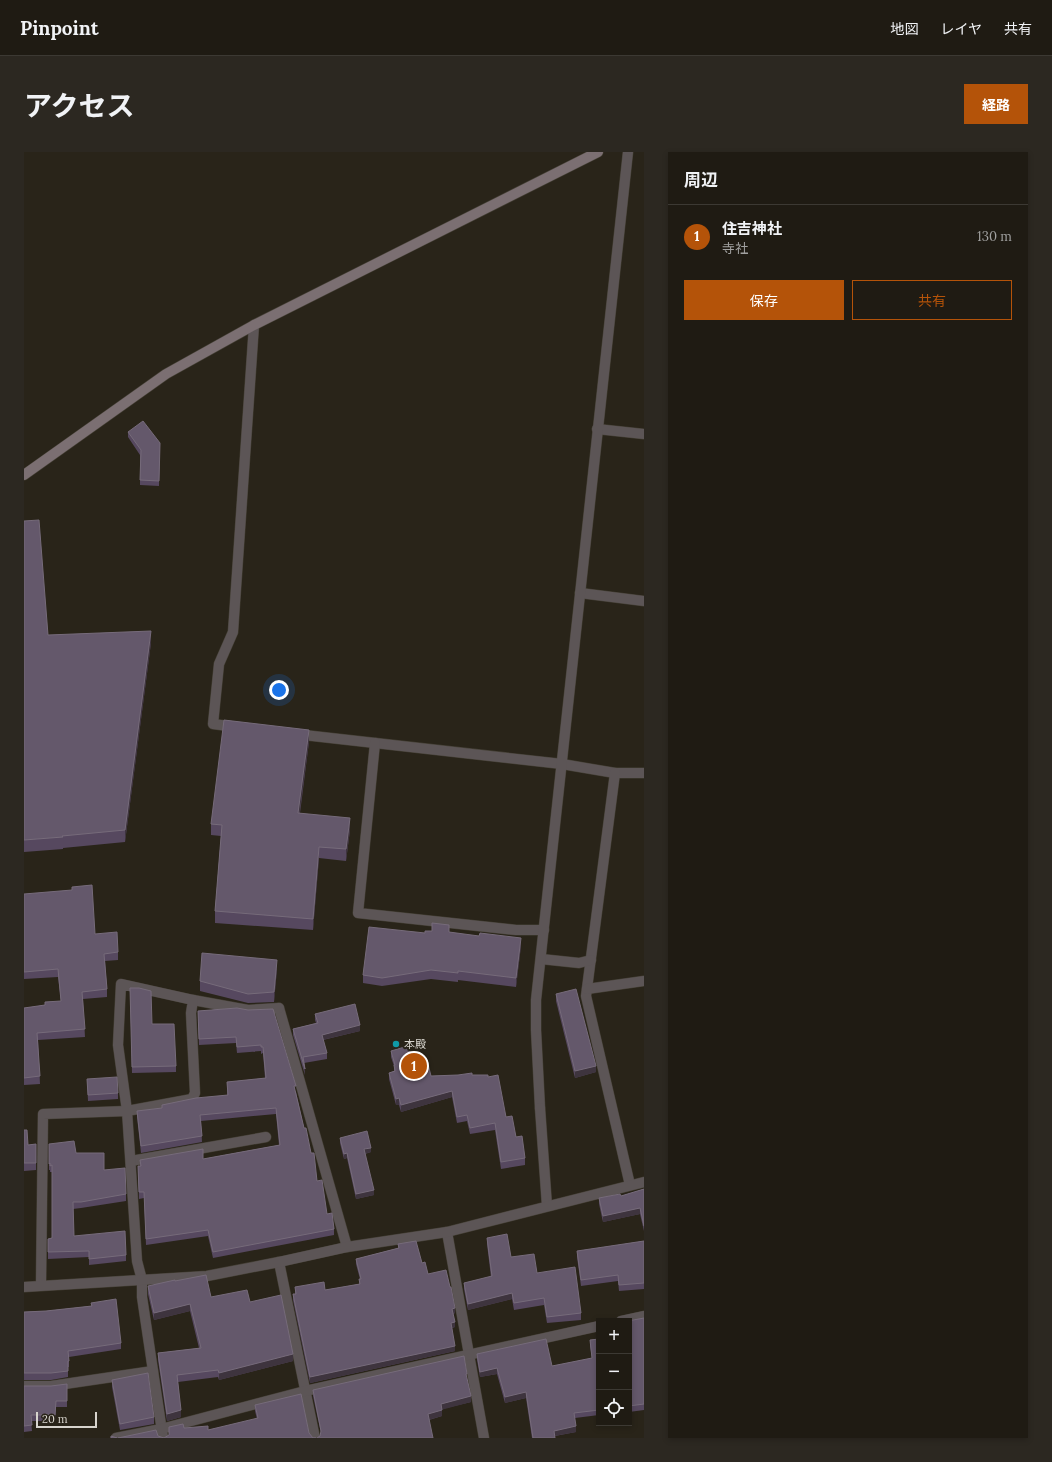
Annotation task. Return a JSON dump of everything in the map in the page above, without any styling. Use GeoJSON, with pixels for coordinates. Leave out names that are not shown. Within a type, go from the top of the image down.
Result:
{"type":"FeatureCollection","features":[{"type":"Feature","properties":{"kind":"street"},"geometry":{"type":"LineString","coordinates":[[24,475],[166,374],[254,325],[598,152]]}},
{"type":"Feature","properties":{"kind":"street"},"geometry":{"type":"LineString","coordinates":[[547,1206],[540,1108],[536,1000],[628,152]]}},
{"type":"Feature","properties":{"kind":"street"},"geometry":{"type":"LineString","coordinates":[[244,728],[213,724],[219,664],[233,632],[254,325]]}},
{"type":"Feature","properties":{"kind":"street"},"geometry":{"type":"LineString","coordinates":[[597,429],[644,434]]}},
{"type":"Feature","properties":{"kind":"street"},"geometry":{"type":"LineString","coordinates":[[580,593],[644,601]]}},
{"type":"Feature","properties":{"kind":"street"},"geometry":{"type":"LineString","coordinates":[[282,732],[562,764],[615,772],[644,773]]}},
{"type":"Feature","properties":{"kind":"street"},"geometry":{"type":"LineString","coordinates":[[374,742],[358,913],[516,930],[544,930]]}},
{"type":"Feature","properties":{"kind":"street"},"geometry":{"type":"LineString","coordinates":[[615,772],[586,996],[630,1185]]}},
{"type":"Feature","properties":{"kind":"street"},"geometry":{"type":"LineString","coordinates":[[541,959],[579,963],[591,960]]}},
{"type":"Feature","properties":{"kind":"street"},"geometry":{"type":"LineString","coordinates":[[587,989],[644,981]]}},
{"type":"Feature","properties":{"kind":"street"},"geometry":{"type":"LineString","coordinates":[[162,1433],[142,1297],[142,1280],[137,1261],[127,1111],[118,1045],[121,984],[193,1000],[248,1010],[279,1008],[347,1247]]}},
{"type":"Feature","properties":{"kind":"street"},"geometry":{"type":"LineString","coordinates":[[41,1285],[43,1114],[127,1111],[192,1099],[194,1093],[191,1013],[193,1000]]}},
{"type":"Feature","properties":{"kind":"street"},"geometry":{"type":"LineString","coordinates":[[131,1161],[266,1137]]}},
{"type":"Feature","properties":{"kind":"street"},"geometry":{"type":"LineString","coordinates":[[24,1287],[207,1276],[347,1247],[447,1232],[644,1182]]}},
{"type":"Feature","properties":{"kind":"street"},"geometry":{"type":"LineString","coordinates":[[447,1232],[484,1438]]}},
{"type":"Feature","properties":{"kind":"street"},"geometry":{"type":"LineString","coordinates":[[279,1262],[315,1438]]}},
{"type":"Feature","properties":{"kind":"street"},"geometry":{"type":"LineString","coordinates":[[632,1319],[644,1316]]}},
{"type":"Feature","properties":{"kind":"street"},"geometry":{"type":"LineString","coordinates":[[116,1438],[162,1433],[305,1391],[596,1327]]}},
{"type":"Feature","properties":{"kind":"street"},"geometry":{"type":"LineString","coordinates":[[24,1386],[51,1386],[153,1371]]}},
{"type":"Feature","properties":{"kind":"building"},"geometry":{"type":"Polygon","coordinates":[[[143,421],[160,443],[159,481],[140,480],[141,450],[128,432],[143,421]]]}},
{"type":"Feature","properties":{"kind":"building"},"geometry":{"type":"Polygon","coordinates":[[[39,520],[48,635],[151,631],[125,830],[24,840],[24,521],[39,520]]]}},
{"type":"Feature","properties":{"kind":"building"},"geometry":{"type":"Polygon","coordinates":[[[224,720],[309,730],[298,813],[350,818],[346,849],[319,847],[313,919],[215,911],[222,825],[211,824],[224,720]]]}},
{"type":"Feature","properties":{"kind":"building"},"geometry":{"type":"Polygon","coordinates":[[[92,885],[95,934],[117,932],[118,952],[104,954],[107,989],[82,992],[85,1029],[37,1033],[40,1076],[24,1078],[24,1008],[45,1005],[45,1002],[61,1001],[58,969],[24,972],[24,894],[72,890],[72,887],[92,885]]]}},
{"type":"Feature","properties":{"kind":"building"},"geometry":{"type":"Polygon","coordinates":[[[432,923],[449,925],[449,932],[479,936],[480,933],[521,938],[516,978],[458,971],[458,973],[431,970],[382,978],[363,975],[369,927],[425,933],[425,931],[432,931],[432,923]]]}},
{"type":"Feature","properties":{"kind":"building"},"geometry":{"type":"Polygon","coordinates":[[[202,953],[277,960],[274,992],[248,994],[200,981],[202,953]]]}},
{"type":"Feature","properties":{"kind":"building"},"geometry":{"type":"Polygon","coordinates":[[[130,988],[139,988],[151,991],[152,1024],[174,1024],[176,1066],[132,1067],[130,988]]]}},
{"type":"Feature","properties":{"kind":"building"},"geometry":{"type":"Polygon","coordinates":[[[576,989],[596,1066],[575,1071],[556,994],[576,989]]]}},
{"type":"Feature","properties":{"kind":"building"},"geometry":{"type":"Polygon","coordinates":[[[355,1004],[360,1025],[322,1035],[327,1053],[303,1057],[305,1069],[293,1029],[318,1023],[315,1014],[355,1004]]]}},
{"type":"Feature","properties":{"kind":"building"},"geometry":{"type":"Polygon","coordinates":[[[237,1008],[248,1010],[273,1009],[296,1086],[294,1086],[304,1128],[306,1128],[311,1153],[314,1153],[317,1181],[322,1180],[327,1214],[332,1213],[334,1229],[213,1252],[208,1230],[146,1239],[144,1192],[139,1192],[138,1166],[141,1166],[140,1160],[203,1149],[203,1159],[280,1145],[276,1108],[200,1115],[202,1136],[141,1146],[137,1111],[162,1108],[162,1105],[196,1098],[228,1095],[227,1082],[266,1078],[263,1047],[261,1047],[261,1045],[237,1047],[236,1037],[199,1039],[198,1011],[237,1008]]]}},
{"type":"Feature","properties":{"kind":"building"},"geometry":{"type":"Polygon","coordinates":[[[408,1046],[413,1061],[415,1060],[416,1063],[427,1060],[431,1076],[472,1073],[472,1075],[488,1075],[488,1077],[498,1075],[506,1117],[512,1116],[516,1137],[522,1136],[525,1158],[501,1162],[495,1123],[470,1128],[467,1115],[457,1117],[452,1091],[401,1105],[399,1098],[396,1099],[389,1073],[395,1071],[391,1051],[408,1046]]]}},
{"type":"Feature","properties":{"kind":"building"},"geometry":{"type":"Polygon","coordinates":[[[117,1077],[118,1093],[88,1095],[87,1079],[117,1077]]]}},
{"type":"Feature","properties":{"kind":"building"},"geometry":{"type":"Polygon","coordinates":[[[24,1130],[27,1130],[28,1145],[36,1144],[36,1163],[24,1163],[24,1130]]]}},
{"type":"Feature","properties":{"kind":"building"},"geometry":{"type":"Polygon","coordinates":[[[367,1131],[371,1148],[364,1149],[374,1190],[356,1194],[347,1153],[344,1154],[340,1138],[367,1131]]]}},
{"type":"Feature","properties":{"kind":"building"},"geometry":{"type":"Polygon","coordinates":[[[74,1141],[76,1153],[104,1153],[104,1170],[125,1168],[126,1194],[73,1202],[74,1236],[125,1231],[126,1255],[89,1259],[89,1251],[48,1252],[48,1239],[52,1238],[52,1165],[50,1166],[50,1163],[49,1164],[49,1144],[74,1141]]]}},
{"type":"Feature","properties":{"kind":"building"},"geometry":{"type":"Polygon","coordinates":[[[644,1189],[644,1226],[640,1208],[603,1216],[599,1198],[620,1194],[621,1196],[644,1189]]]}},
{"type":"Feature","properties":{"kind":"building"},"geometry":{"type":"Polygon","coordinates":[[[507,1234],[511,1257],[534,1254],[537,1273],[575,1267],[581,1313],[547,1317],[544,1298],[514,1303],[512,1293],[468,1304],[464,1283],[492,1276],[487,1238],[507,1234]]]}},
{"type":"Feature","properties":{"kind":"building"},"geometry":{"type":"Polygon","coordinates":[[[416,1241],[422,1263],[425,1262],[428,1274],[446,1270],[455,1308],[452,1309],[455,1322],[451,1323],[455,1346],[310,1377],[293,1294],[296,1294],[295,1287],[324,1282],[325,1290],[360,1284],[359,1279],[361,1279],[356,1259],[399,1248],[398,1244],[416,1241]]]}},
{"type":"Feature","properties":{"kind":"building"},"geometry":{"type":"Polygon","coordinates":[[[644,1241],[644,1283],[619,1285],[618,1275],[581,1280],[577,1251],[644,1241]]]}},
{"type":"Feature","properties":{"kind":"building"},"geometry":{"type":"Polygon","coordinates":[[[206,1275],[211,1297],[247,1290],[250,1302],[281,1295],[293,1354],[219,1373],[218,1370],[177,1375],[181,1410],[167,1414],[158,1353],[201,1348],[190,1304],[154,1313],[148,1286],[206,1275]]]}},
{"type":"Feature","properties":{"kind":"building"},"geometry":{"type":"Polygon","coordinates":[[[116,1299],[121,1343],[68,1351],[68,1371],[51,1373],[24,1373],[24,1312],[92,1306],[91,1303],[116,1299]]]}},
{"type":"Feature","properties":{"kind":"building"},"geometry":{"type":"Polygon","coordinates":[[[644,1318],[644,1404],[632,1406],[632,1354],[632,1320],[644,1318]]]}},
{"type":"Feature","properties":{"kind":"building"},"geometry":{"type":"Polygon","coordinates":[[[546,1339],[552,1366],[592,1358],[590,1340],[596,1339],[596,1410],[574,1413],[576,1426],[554,1431],[555,1438],[533,1438],[526,1392],[505,1397],[497,1368],[480,1372],[477,1354],[546,1339]]]}},
{"type":"Feature","properties":{"kind":"building"},"geometry":{"type":"Polygon","coordinates":[[[464,1356],[471,1396],[441,1404],[442,1410],[428,1414],[433,1438],[317,1438],[320,1436],[321,1431],[313,1390],[464,1356]]]}},
{"type":"Feature","properties":{"kind":"building"},"geometry":{"type":"Polygon","coordinates":[[[148,1373],[154,1417],[120,1424],[112,1380],[148,1373]]]}},
{"type":"Feature","properties":{"kind":"building"},"geometry":{"type":"Polygon","coordinates":[[[67,1384],[67,1401],[56,1401],[55,1415],[31,1415],[32,1425],[24,1426],[24,1386],[51,1386],[67,1384]]]}},
{"type":"Feature","properties":{"kind":"building"},"geometry":{"type":"Polygon","coordinates":[[[301,1394],[309,1433],[313,1438],[164,1438],[169,1435],[169,1427],[183,1424],[184,1428],[208,1426],[208,1430],[258,1418],[255,1405],[301,1394]]]}},
{"type":"Feature","properties":{"kind":"building"},"geometry":{"type":"Polygon","coordinates":[[[156,1430],[158,1436],[164,1438],[118,1438],[156,1430]]]}},
{"type":"Feature","properties":{"kind":"place","name":"本殿"},"geometry":{"type":"Point","coordinates":[396,1044]}},
{"type":"Feature","properties":{"kind":"place","name":"住吉神社"},"geometry":{"type":"Point","coordinates":[414,1066]}}]}
